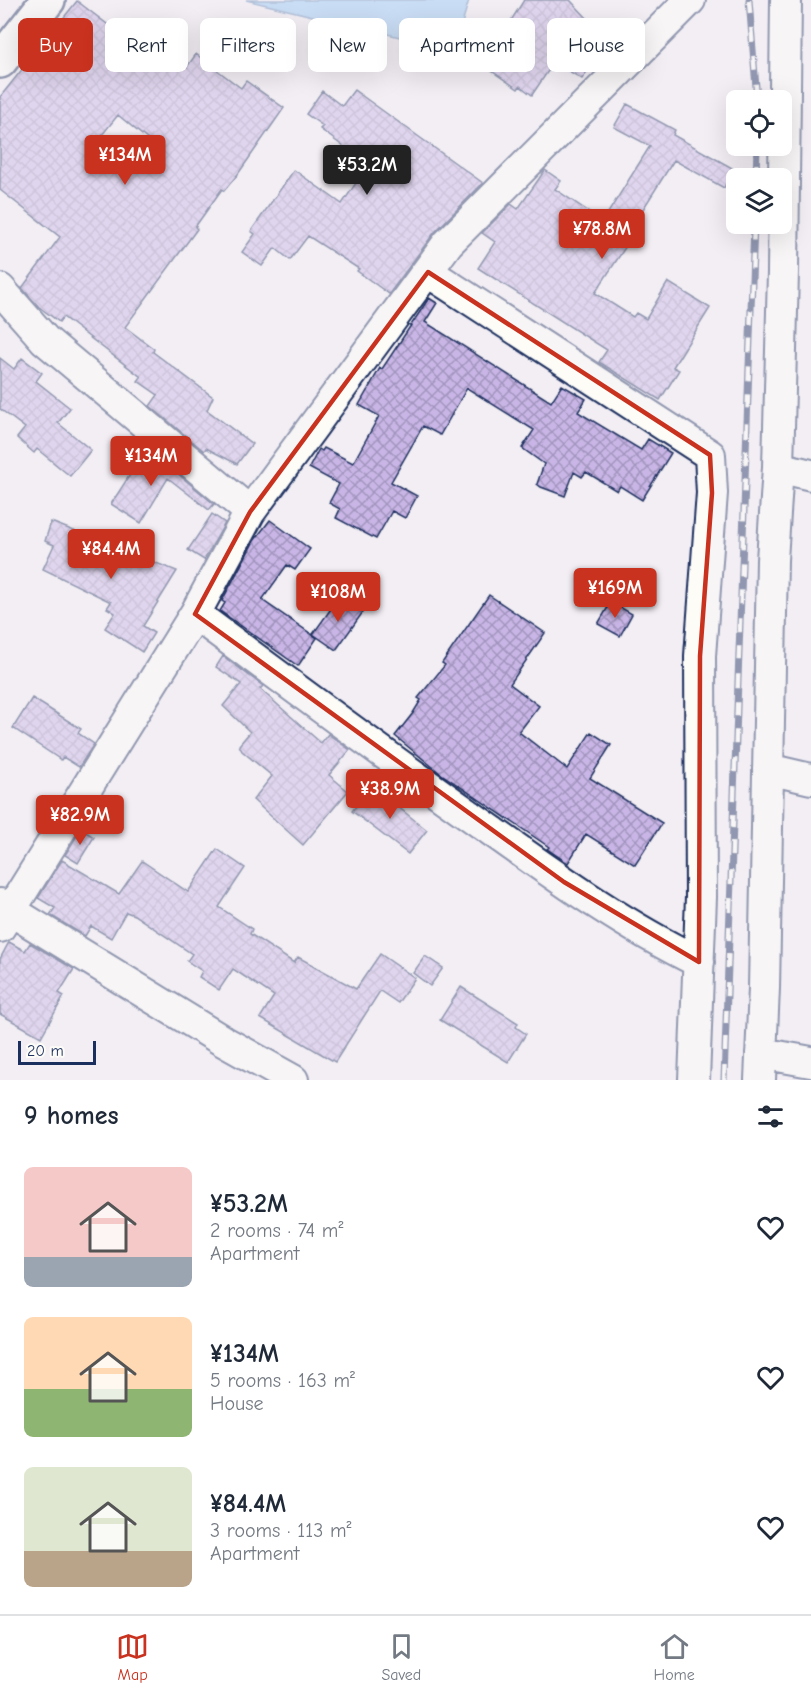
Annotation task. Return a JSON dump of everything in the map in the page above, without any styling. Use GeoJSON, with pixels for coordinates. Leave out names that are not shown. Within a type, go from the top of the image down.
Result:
{"type":"FeatureCollection","features":[{"type":"Feature","properties":{"kind":"street"},"geometry":{"type":"LineString","coordinates":[[0,62],[48,0]]}},
{"type":"Feature","properties":{"kind":"street"},"geometry":{"type":"LineString","coordinates":[[293,1080],[4,914],[195,614],[249,512],[428,272],[447,243],[690,0]]}},
{"type":"Feature","properties":{"kind":"street"},"geometry":{"type":"LineString","coordinates":[[786,0],[778,467],[772,560],[761,1067],[811,1062]]}},
{"type":"Feature","properties":{"kind":"street"},"geometry":{"type":"LineString","coordinates":[[428,272],[710,455],[712,493],[700,656],[699,962],[694,1080]]}},
{"type":"Feature","properties":{"kind":"street"},"geometry":{"type":"LineString","coordinates":[[0,288],[45,340],[249,512]]}},
{"type":"Feature","properties":{"kind":"street"},"geometry":{"type":"LineString","coordinates":[[778,467],[811,475]]}},
{"type":"Feature","properties":{"kind":"street"},"geometry":{"type":"LineString","coordinates":[[195,614],[434,790],[564,882],[664,945],[699,962]]}},
{"type":"Feature","properties":{"kind":"street"},"geometry":{"type":"LineString","coordinates":[[768,769],[811,779]]}},
{"type":"Feature","properties":{"kind":"highlighted area"},"geometry":{"type":"Polygon","coordinates":[[[428,272],[710,455],[712,493],[700,656],[699,962],[564,882],[195,614],[250,512],[428,272]]]}},
{"type":"Feature","properties":{"kind":"water"},"geometry":{"type":"Polygon","coordinates":[[[246,0],[469,0],[464,18],[399,18],[399,37],[387,34],[387,18],[321,18],[246,0]]]}},
{"type":"Feature","properties":{"kind":"building"},"geometry":{"type":"Polygon","coordinates":[[[524,0],[570,0],[587,18],[547,18],[547,72],[532,95],[520,86],[518,89],[493,72],[535,72],[535,18],[513,18],[524,0]]]}},
{"type":"Feature","properties":{"kind":"building"},"geometry":{"type":"Polygon","coordinates":[[[77,1],[105,22],[105,72],[188,72],[188,66],[196,54],[200,57],[200,72],[220,72],[241,88],[246,81],[284,108],[238,174],[224,191],[222,189],[195,227],[197,229],[125,327],[154,349],[153,352],[213,397],[207,410],[252,444],[237,464],[206,448],[204,451],[150,406],[158,395],[138,381],[141,377],[63,317],[59,322],[39,307],[22,288],[60,237],[0,190],[0,97],[20,72],[93,72],[93,18],[63,18],[77,1]],[[118,115],[93,146],[126,171],[148,140],[118,115]]]}},
{"type":"Feature","properties":{"kind":"building"},"geometry":{"type":"Polygon","coordinates":[[[570,72],[587,72],[582,79],[570,72]]]}},
{"type":"Feature","properties":{"kind":"building"},"geometry":{"type":"Polygon","coordinates":[[[354,90],[483,183],[434,233],[389,294],[357,271],[359,269],[308,236],[290,260],[275,248],[262,266],[242,252],[255,234],[251,231],[294,170],[342,204],[368,165],[320,129],[323,126],[306,114],[322,91],[342,106],[354,90]]]}},
{"type":"Feature","properties":{"kind":"building"},"geometry":{"type":"Polygon","coordinates":[[[627,104],[675,130],[673,135],[732,168],[726,168],[724,188],[674,160],[633,225],[638,228],[595,293],[633,317],[636,313],[646,319],[668,282],[710,308],[673,367],[679,370],[660,400],[599,362],[607,350],[478,268],[495,242],[482,233],[511,204],[518,209],[545,170],[561,181],[555,189],[603,221],[650,146],[614,127],[627,104]]]}},
{"type":"Feature","properties":{"kind":"building"},"geometry":{"type":"Polygon","coordinates":[[[429,298],[437,303],[425,322],[551,402],[562,385],[586,399],[578,412],[641,450],[648,439],[671,453],[642,500],[620,486],[617,491],[586,472],[582,477],[574,472],[565,496],[541,487],[537,484],[544,464],[522,448],[534,430],[467,388],[440,435],[423,426],[391,482],[417,496],[405,518],[392,511],[376,539],[336,518],[340,509],[329,503],[339,484],[309,468],[319,449],[322,451],[324,448],[353,463],[379,416],[359,405],[380,368],[382,369],[429,298]]]}},
{"type":"Feature","properties":{"kind":"building"},"geometry":{"type":"Polygon","coordinates":[[[0,358],[14,369],[22,358],[42,373],[36,381],[70,408],[58,423],[91,450],[70,476],[37,449],[34,453],[17,438],[25,428],[0,409],[0,358]]]}},
{"type":"Feature","properties":{"kind":"building"},"geometry":{"type":"Polygon","coordinates":[[[147,448],[214,504],[209,510],[168,478],[141,523],[111,504],[147,448]]]}},
{"type":"Feature","properties":{"kind":"building"},"geometry":{"type":"Polygon","coordinates":[[[212,514],[225,523],[204,560],[188,550],[212,514]]]}},
{"type":"Feature","properties":{"kind":"building"},"geometry":{"type":"Polygon","coordinates":[[[270,520],[310,549],[295,570],[287,565],[262,600],[317,638],[298,666],[220,611],[225,603],[222,601],[254,541],[270,520]]]}},
{"type":"Feature","properties":{"kind":"building"},"geometry":{"type":"Polygon","coordinates":[[[51,522],[177,571],[143,626],[154,633],[142,652],[105,628],[115,613],[107,608],[111,602],[43,569],[54,545],[45,541],[51,522]]]}},
{"type":"Feature","properties":{"kind":"building"},"geometry":{"type":"Polygon","coordinates":[[[489,595],[545,633],[510,684],[539,706],[519,732],[567,769],[591,732],[611,745],[590,778],[662,823],[635,865],[586,834],[568,863],[547,849],[549,847],[440,773],[395,736],[421,700],[418,698],[445,665],[442,663],[489,595]]]}},
{"type":"Feature","properties":{"kind":"building"},"geometry":{"type":"Polygon","coordinates":[[[340,596],[363,612],[336,650],[313,634],[340,596]]]}},
{"type":"Feature","properties":{"kind":"building"},"geometry":{"type":"Polygon","coordinates":[[[611,602],[632,614],[620,636],[598,624],[611,602]]]}},
{"type":"Feature","properties":{"kind":"building"},"geometry":{"type":"Polygon","coordinates":[[[223,656],[263,686],[260,689],[321,743],[328,734],[350,750],[329,775],[348,791],[303,845],[253,800],[272,776],[242,751],[239,745],[250,732],[223,706],[241,684],[216,667],[223,656]]]}},
{"type":"Feature","properties":{"kind":"building"},"geometry":{"type":"Polygon","coordinates":[[[32,698],[81,729],[78,733],[94,744],[79,767],[63,757],[61,760],[13,728],[32,698]]]}},
{"type":"Feature","properties":{"kind":"building"},"geometry":{"type":"Polygon","coordinates":[[[372,786],[427,830],[408,854],[352,811],[372,786]]]}},
{"type":"Feature","properties":{"kind":"building"},"geometry":{"type":"Polygon","coordinates":[[[81,829],[94,837],[78,863],[65,855],[81,829]]]}},
{"type":"Feature","properties":{"kind":"building"},"geometry":{"type":"Polygon","coordinates":[[[217,849],[245,868],[219,907],[252,929],[250,934],[294,963],[298,957],[356,989],[380,954],[415,978],[398,1003],[380,991],[335,1062],[260,1018],[274,996],[233,969],[219,990],[199,977],[202,971],[187,961],[192,954],[134,915],[126,912],[111,938],[91,926],[85,936],[50,915],[55,908],[38,898],[62,860],[119,894],[142,861],[188,892],[217,849]]]}},
{"type":"Feature","properties":{"kind":"building"},"geometry":{"type":"Polygon","coordinates":[[[9,942],[25,951],[30,943],[74,969],[59,993],[64,996],[41,1037],[0,1014],[0,959],[9,942]]]}},
{"type":"Feature","properties":{"kind":"building"},"geometry":{"type":"Polygon","coordinates":[[[425,956],[443,968],[430,986],[413,973],[425,956]]]}},
{"type":"Feature","properties":{"kind":"building"},"geometry":{"type":"Polygon","coordinates":[[[461,987],[518,1023],[516,1027],[526,1034],[508,1062],[440,1020],[461,987]]]}},
{"type":"Feature","properties":{"kind":"railway"},"geometry":{"type":"LineString","coordinates":[[749,0],[756,90]]}},
{"type":"Feature","properties":{"kind":"railway"},"geometry":{"type":"LineString","coordinates":[[756,168],[757,156]]}},
{"type":"Feature","properties":{"kind":"railway"},"geometry":{"type":"LineString","coordinates":[[724,1080],[754,234]]}}]}
